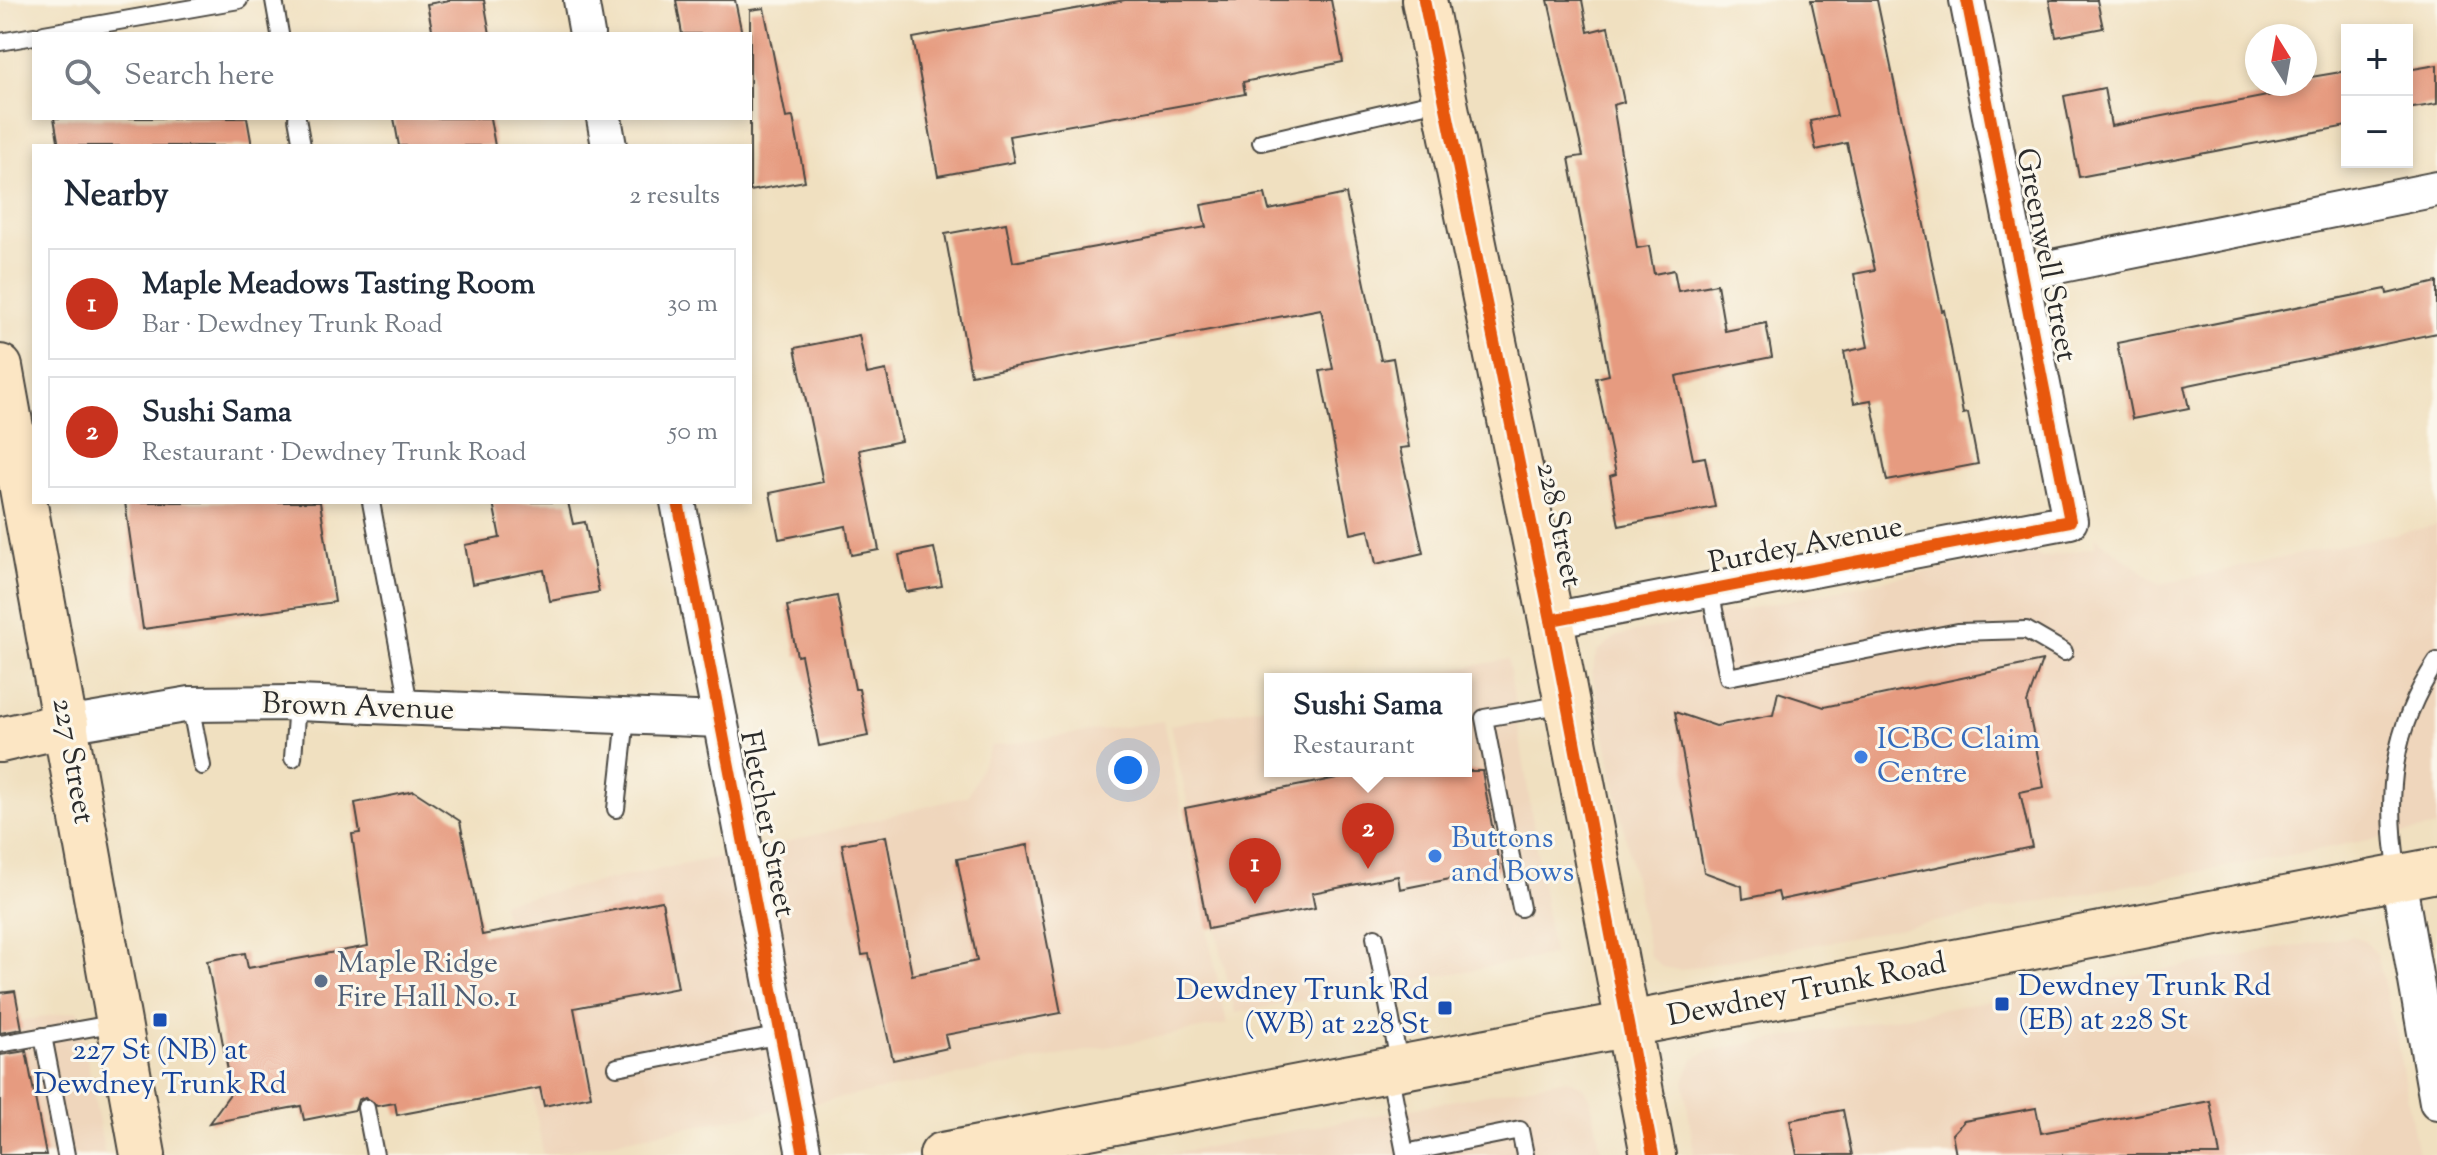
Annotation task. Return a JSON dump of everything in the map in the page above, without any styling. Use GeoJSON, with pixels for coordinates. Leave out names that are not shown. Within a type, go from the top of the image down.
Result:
{"type":"FeatureCollection","features":[{"type":"Feature","properties":{"kind":"main road","name":"228 Street"},"geometry":{"type":"LineString","coordinates":[[1424,0],[1551,620],[1653,1155]]}},
{"type":"Feature","properties":{"kind":"main road","name":"227 Street"},"geometry":{"type":"LineString","coordinates":[[0,367],[143,1155]]}},
{"type":"Feature","properties":{"kind":"main road","name":"Brown Avenue"},"geometry":{"type":"LineString","coordinates":[[0,740],[66,725]]}},
{"type":"Feature","properties":{"kind":"main road","name":"Dewdney Trunk Road"},"geometry":{"type":"LineString","coordinates":[[942,1155],[2418,874]]}},
{"type":"Feature","properties":{"kind":"street"},"geometry":{"type":"LineString","coordinates":[[581,0],[587,32]]}},
{"type":"Feature","properties":{"kind":"street","name":"Greenwell Street"},"geometry":{"type":"LineString","coordinates":[[1967,0],[2070,521]]}},
{"type":"Feature","properties":{"kind":"street"},"geometry":{"type":"LineString","coordinates":[[604,120],[609,144]]}},
{"type":"Feature","properties":{"kind":"street"},"geometry":{"type":"LineString","coordinates":[[2023,273],[2437,189]]}},
{"type":"Feature","properties":{"kind":"street","name":"Fletcher Street"},"geometry":{"type":"LineString","coordinates":[[678,504],[804,1155]]}},
{"type":"Feature","properties":{"kind":"street","name":"Purdey Avenue"},"geometry":{"type":"LineString","coordinates":[[1551,620],[2070,521]]}},
{"type":"Feature","properties":{"kind":"street","name":"Brown Avenue"},"geometry":{"type":"LineString","coordinates":[[66,725],[190,704],[297,703],[720,720]]}},
{"type":"Feature","properties":{"kind":"street"},"geometry":{"type":"LineString","coordinates":[[2418,874],[2437,1102]]}},
{"type":"Feature","properties":{"kind":"lane"},"geometry":{"type":"LineString","coordinates":[[55,32],[239,0]]}},
{"type":"Feature","properties":{"kind":"lane"},"geometry":{"type":"LineString","coordinates":[[274,0],[280,32]]}},
{"type":"Feature","properties":{"kind":"lane"},"geometry":{"type":"LineString","coordinates":[[0,42],[32,36]]}},
{"type":"Feature","properties":{"kind":"lane"},"geometry":{"type":"LineString","coordinates":[[1261,142],[1444,99]]}},
{"type":"Feature","properties":{"kind":"lane"},"geometry":{"type":"LineString","coordinates":[[297,120],[302,144]]}},
{"type":"Feature","properties":{"kind":"lane"},"geometry":{"type":"LineString","coordinates":[[371,504],[410,709]]}},
{"type":"Feature","properties":{"kind":"lane"},"geometry":{"type":"LineString","coordinates":[[1710,591],[1728,677],[1958,632],[2026,630],[2064,652]]}},
{"type":"Feature","properties":{"kind":"lane"},"geometry":{"type":"LineString","coordinates":[[2418,874],[2391,830],[2391,788],[2399,734],[2437,661]]}},
{"type":"Feature","properties":{"kind":"lane"},"geometry":{"type":"LineString","coordinates":[[293,758],[297,703]]}},
{"type":"Feature","properties":{"kind":"lane"},"geometry":{"type":"LineString","coordinates":[[1521,908],[1484,718],[1567,703]]}},
{"type":"Feature","properties":{"kind":"lane"},"geometry":{"type":"LineString","coordinates":[[190,704],[202,766]]}},
{"type":"Feature","properties":{"kind":"lane"},"geometry":{"type":"LineString","coordinates":[[616,809],[626,718]]}},
{"type":"Feature","properties":{"kind":"lane"},"geometry":{"type":"LineString","coordinates":[[1375,937],[1405,1153],[1520,1130],[1525,1155]]}},
{"type":"Feature","properties":{"kind":"lane"},"geometry":{"type":"LineString","coordinates":[[0,1044],[119,1023]]}},
{"type":"Feature","properties":{"kind":"lane"},"geometry":{"type":"LineString","coordinates":[[617,1067],[781,1035]]}},
{"type":"Feature","properties":{"kind":"lane"},"geometry":{"type":"LineString","coordinates":[[43,1036],[66,1155]]}},
{"type":"Feature","properties":{"kind":"lane"},"geometry":{"type":"LineString","coordinates":[[366,1108],[375,1155]]}},
{"type":"Feature","properties":{"kind":"shaded area"},"geometry":{"type":"Polygon","coordinates":[[[2437,525],[2437,827],[1679,970],[1662,967],[1650,956],[1592,673],[1598,651],[1617,636],[2026,551],[2043,557],[2095,547],[2095,537],[2160,584],[2437,525]]]}},
{"type":"Feature","properties":{"kind":"shaded area"},"geometry":{"type":"Polygon","coordinates":[[[1508,659],[1553,955],[1235,1013],[1170,725],[1264,706],[1264,777],[1472,777],[1472,673],[1435,673],[1508,659]]]}},
{"type":"Feature","properties":{"kind":"shaded area"},"geometry":{"type":"Polygon","coordinates":[[[1163,721],[1227,1024],[543,1155],[502,902],[763,848],[968,796],[991,746],[1163,721]]]}},
{"type":"Feature","properties":{"kind":"shaded area"},"geometry":{"type":"Polygon","coordinates":[[[2353,936],[2368,943],[2377,955],[2394,1024],[2418,1155],[1694,1155],[1684,1081],[1693,1059],[1708,1051],[2353,936]]]}},
{"type":"Feature","properties":{"kind":"shaded area"},"geometry":{"type":"Polygon","coordinates":[[[78,1011],[105,1155],[0,1155],[0,1024],[78,1011]]]}},
{"type":"Feature","properties":{"kind":"shaded area"},"geometry":{"type":"Polygon","coordinates":[[[1567,1079],[1580,1085],[1590,1096],[1602,1155],[1165,1155],[1567,1079]]]}},
{"type":"Feature","properties":{"kind":"building"},"geometry":{"type":"Polygon","coordinates":[[[484,0],[490,32],[433,32],[427,4],[484,0]]]}},
{"type":"Feature","properties":{"kind":"building"},"geometry":{"type":"Polygon","coordinates":[[[676,0],[735,0],[742,32],[682,32],[676,0]]]}},
{"type":"Feature","properties":{"kind":"building"},"geometry":{"type":"Polygon","coordinates":[[[1125,0],[1331,0],[1343,62],[1243,82],[1245,94],[1009,136],[1014,162],[938,176],[913,38],[1125,0]]]}},
{"type":"Feature","properties":{"kind":"building"},"geometry":{"type":"Polygon","coordinates":[[[1548,0],[1582,0],[1588,32],[1608,27],[1624,102],[1613,105],[1637,248],[1649,246],[1654,274],[1674,270],[1678,291],[1717,284],[1725,331],[1766,323],[1772,357],[1676,376],[1693,459],[1705,457],[1715,507],[1619,526],[1610,476],[1616,474],[1596,378],[1609,375],[1569,158],[1583,156],[1548,0]]]}},
{"type":"Feature","properties":{"kind":"building"},"geometry":{"type":"Polygon","coordinates":[[[1811,0],[1877,0],[1944,310],[1963,414],[1968,413],[1978,464],[1887,481],[1871,400],[1854,403],[1844,352],[1868,347],[1854,274],[1875,270],[1847,143],[1816,150],[1810,121],[1837,116],[1811,0]]]}},
{"type":"Feature","properties":{"kind":"building"},"geometry":{"type":"Polygon","coordinates":[[[2049,0],[2097,0],[2103,28],[2056,37],[2049,0]]]}},
{"type":"Feature","properties":{"kind":"building"},"geometry":{"type":"Polygon","coordinates":[[[764,8],[786,118],[793,117],[805,181],[752,191],[752,32],[750,10],[764,8]]]}},
{"type":"Feature","properties":{"kind":"building"},"geometry":{"type":"Polygon","coordinates":[[[2437,65],[2437,104],[2413,108],[2413,69],[2437,65]]]}},
{"type":"Feature","properties":{"kind":"building"},"geometry":{"type":"Polygon","coordinates":[[[2341,72],[2341,127],[2079,177],[2064,96],[2104,88],[2111,126],[2267,96],[2317,96],[2317,76],[2341,72]]]}},
{"type":"Feature","properties":{"kind":"building"},"geometry":{"type":"Polygon","coordinates":[[[54,120],[247,120],[252,144],[59,144],[54,120]]]}},
{"type":"Feature","properties":{"kind":"building"},"geometry":{"type":"Polygon","coordinates":[[[394,120],[490,120],[495,144],[399,144],[394,120]]]}},
{"type":"Feature","properties":{"kind":"building"},"geometry":{"type":"Polygon","coordinates":[[[1265,194],[1269,210],[1346,194],[1381,360],[1393,358],[1409,447],[1400,448],[1423,553],[1376,564],[1369,530],[1351,534],[1320,371],[1333,369],[1321,309],[971,375],[945,234],[1006,223],[1013,262],[1206,227],[1201,205],[1265,194]]]}},
{"type":"Feature","properties":{"kind":"building"},"geometry":{"type":"Polygon","coordinates":[[[2437,282],[2437,333],[2184,386],[2189,408],[2132,419],[2117,343],[2386,289],[2387,294],[2437,282]]]}},
{"type":"Feature","properties":{"kind":"building"},"geometry":{"type":"Polygon","coordinates":[[[859,335],[867,374],[886,370],[901,441],[859,450],[879,550],[851,555],[846,526],[779,539],[770,493],[823,482],[795,348],[859,335]]]}},
{"type":"Feature","properties":{"kind":"building"},"geometry":{"type":"Polygon","coordinates":[[[125,504],[320,504],[335,602],[143,629],[125,504]]]}},
{"type":"Feature","properties":{"kind":"building"},"geometry":{"type":"Polygon","coordinates":[[[493,504],[568,504],[573,524],[585,522],[599,592],[550,601],[544,570],[472,584],[465,545],[500,538],[493,504]]]}},
{"type":"Feature","properties":{"kind":"building"},"geometry":{"type":"Polygon","coordinates":[[[934,548],[942,586],[906,592],[899,555],[934,548]]]}},
{"type":"Feature","properties":{"kind":"building"},"geometry":{"type":"Polygon","coordinates":[[[837,596],[855,689],[859,689],[868,736],[819,746],[801,655],[797,656],[787,606],[837,596]]]}},
{"type":"Feature","properties":{"kind":"building","name":"ICBC Claim Centre"},"geometry":{"type":"Polygon","coordinates":[[[2042,661],[2027,703],[2044,787],[2020,792],[2032,847],[1780,900],[1778,892],[1743,899],[1742,886],[1704,872],[1675,712],[1716,726],[1773,715],[1778,692],[1824,707],[2042,661]]]}},
{"type":"Feature","properties":{"kind":"building"},"geometry":{"type":"Polygon","coordinates":[[[1472,771],[1482,771],[1500,869],[1400,889],[1398,876],[1312,893],[1315,908],[1208,929],[1185,808],[1343,777],[1472,777],[1472,771]]]}},
{"type":"Feature","properties":{"kind":"building"},"geometry":{"type":"Polygon","coordinates":[[[414,791],[460,821],[482,935],[662,901],[678,988],[574,1008],[591,1096],[544,1106],[540,1088],[397,1115],[395,1103],[377,1106],[365,1097],[358,1100],[355,1110],[304,1120],[301,1106],[209,1123],[232,1091],[207,961],[245,953],[248,968],[368,946],[352,834],[360,833],[355,803],[414,791]]]}},
{"type":"Feature","properties":{"kind":"building"},"geometry":{"type":"Polygon","coordinates":[[[886,836],[912,975],[977,961],[957,859],[1028,845],[1061,1013],[945,1035],[948,1048],[893,1060],[869,954],[862,955],[842,844],[886,836]]]}},
{"type":"Feature","properties":{"kind":"building"},"geometry":{"type":"Polygon","coordinates":[[[15,991],[22,1029],[0,1033],[0,993],[15,991]]]}},
{"type":"Feature","properties":{"kind":"building"},"geometry":{"type":"Polygon","coordinates":[[[26,1051],[46,1155],[0,1155],[0,1055],[26,1051]]]}},
{"type":"Feature","properties":{"kind":"building"},"geometry":{"type":"Polygon","coordinates":[[[2210,1101],[2220,1155],[1956,1155],[1952,1134],[1964,1121],[2036,1108],[2041,1133],[2210,1101]]]}},
{"type":"Feature","properties":{"kind":"building"},"geometry":{"type":"Polygon","coordinates":[[[1843,1110],[1852,1155],[1797,1155],[1790,1120],[1843,1110]]]}},
{"type":"Feature","properties":{"kind":"cycle path"},"geometry":{"type":"LineString","coordinates":[[1424,0],[1551,620],[1653,1155]]}},
{"type":"Feature","properties":{"kind":"cycle path"},"geometry":{"type":"LineString","coordinates":[[1551,620],[2070,521],[1967,0]]}},
{"type":"Feature","properties":{"kind":"cycle path"},"geometry":{"type":"LineString","coordinates":[[678,504],[804,1155]]}},
{"type":"Feature","properties":{"kind":"place","name":"ICBC Claim Centre"},"geometry":{"type":"Point","coordinates":[1861,757]}},
{"type":"Feature","properties":{"kind":"place","name":"Buttons and Bows"},"geometry":{"type":"Point","coordinates":[1435,856]}},
{"type":"Feature","properties":{"kind":"place","name":"Sushi Sama"},"geometry":{"type":"Point","coordinates":[1368,869]}},
{"type":"Feature","properties":{"kind":"place","name":"Maple Meadows Tasting Room"},"geometry":{"type":"Point","coordinates":[1255,904]}},
{"type":"Feature","properties":{"kind":"place","name":"Maple Ridge Fire Hall No. 1"},"geometry":{"type":"Point","coordinates":[321,981]}},
{"type":"Feature","properties":{"kind":"place","name":"Dewdney Trunk Rd (EB) at 228 St"},"geometry":{"type":"Point","coordinates":[2002,1004]}},
{"type":"Feature","properties":{"kind":"place","name":"Dewdney Trunk Rd (WB) at 228 St"},"geometry":{"type":"Point","coordinates":[1445,1008]}},
{"type":"Feature","properties":{"kind":"place","name":"227 St (NB) at Dewdney Trunk Rd"},"geometry":{"type":"Point","coordinates":[160,1020]}}]}
